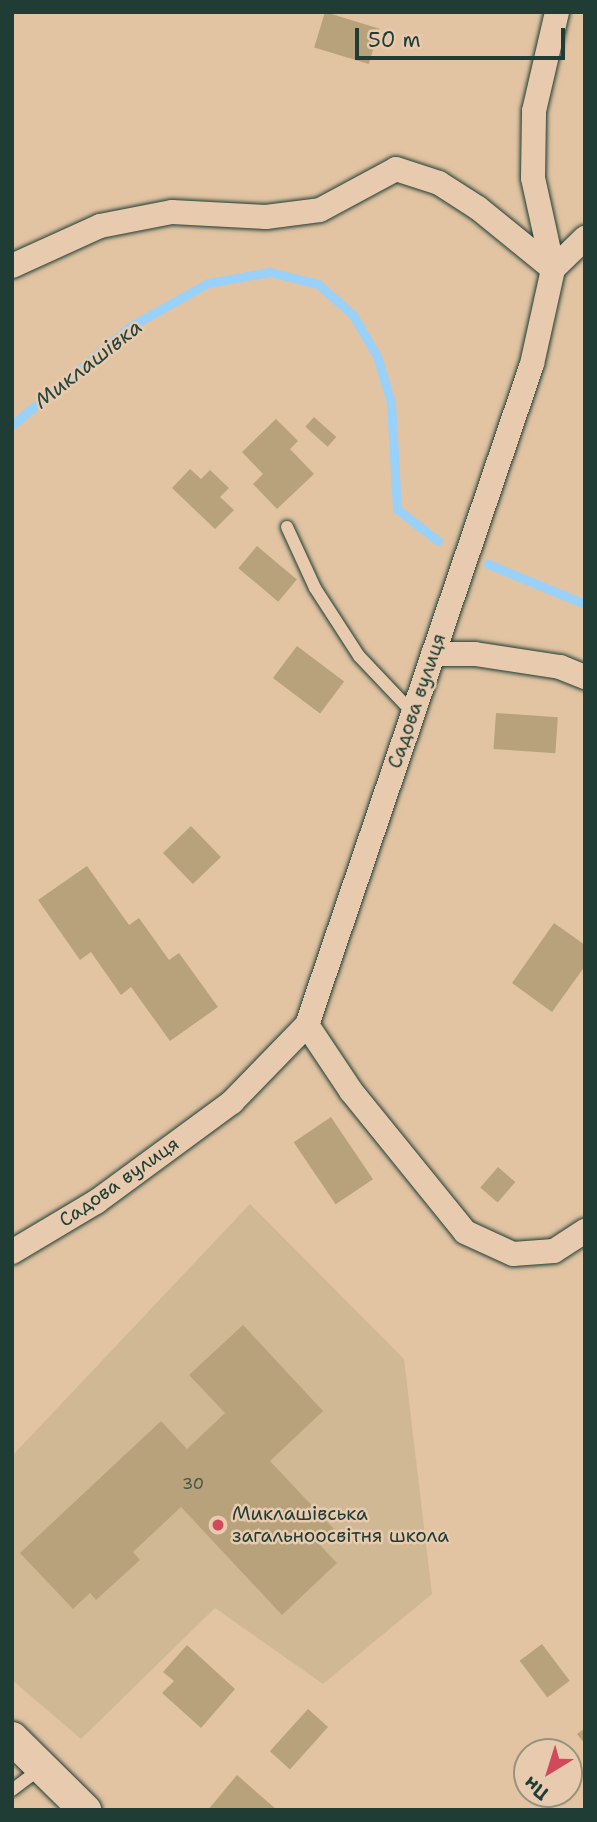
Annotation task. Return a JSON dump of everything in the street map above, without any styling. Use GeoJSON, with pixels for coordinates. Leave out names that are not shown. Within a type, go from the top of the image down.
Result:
{"type":"FeatureCollection","features":[{"type":"Feature","properties":{"kind":"street","name":"Садова вулиця"},"geometry":{"type":"LineString","coordinates":[[12,1252],[96,1202],[232,1102],[307,1025],[532,364],[553,269],[533,178],[534,111],[557,12]]}},
{"type":"Feature","properties":{"kind":"street"},"geometry":{"type":"LineString","coordinates":[[12,266],[100,226],[172,212],[266,217],[320,210],[396,169],[439,183],[468,202],[553,269],[585,238]]}},
{"type":"Feature","properties":{"kind":"street"},"geometry":{"type":"LineString","coordinates":[[433,654],[475,654],[560,667],[585,677]]}},
{"type":"Feature","properties":{"kind":"street"},"geometry":{"type":"LineString","coordinates":[[307,1025],[351,1091],[464,1232],[513,1254],[554,1251],[585,1231]]}},
{"type":"Feature","properties":{"kind":"street"},"geometry":{"type":"LineString","coordinates":[[12,1738],[85,1810]]}},
{"type":"Feature","properties":{"kind":"lane"},"geometry":{"type":"LineString","coordinates":[[287,527],[315,588],[359,656],[413,713]]}},
{"type":"Feature","properties":{"kind":"lane"},"geometry":{"type":"LineString","coordinates":[[12,1790],[43,1767]]}},
{"type":"Feature","properties":{"kind":"shaded area","name":"Миклашівська загальноосвітня школа"},"geometry":{"type":"Polygon","coordinates":[[[250,1204],[404,1359],[432,1594],[323,1684],[215,1608],[81,1739],[12,1680],[12,1456],[250,1204]]]}},
{"type":"Feature","properties":{"kind":"building"},"geometry":{"type":"Polygon","coordinates":[[[325,12],[380,29],[369,64],[314,47],[325,12]]]}},
{"type":"Feature","properties":{"kind":"building"},"geometry":{"type":"Polygon","coordinates":[[[314,417],[336,437],[328,447],[305,427],[314,417]]]}},
{"type":"Feature","properties":{"kind":"building"},"geometry":{"type":"Polygon","coordinates":[[[276,419],[298,441],[290,449],[314,474],[277,509],[253,484],[263,474],[242,452],[276,419]]]}},
{"type":"Feature","properties":{"kind":"building"},"geometry":{"type":"Polygon","coordinates":[[[190,469],[201,479],[210,470],[229,488],[220,497],[234,510],[215,529],[172,488],[190,469]]]}},
{"type":"Feature","properties":{"kind":"building"},"geometry":{"type":"Polygon","coordinates":[[[257,546],[297,579],[278,602],[238,568],[257,546]]]}},
{"type":"Feature","properties":{"kind":"building"},"geometry":{"type":"Polygon","coordinates":[[[297,646],[344,682],[320,713],[273,678],[297,646]]]}},
{"type":"Feature","properties":{"kind":"building"},"geometry":{"type":"Polygon","coordinates":[[[496,713],[558,717],[555,753],[493,749],[496,713]]]}},
{"type":"Feature","properties":{"kind":"building"},"geometry":{"type":"Polygon","coordinates":[[[191,826],[221,857],[193,884],[163,853],[191,826]]]}},
{"type":"Feature","properties":{"kind":"building"},"geometry":{"type":"Polygon","coordinates":[[[87,866],[129,925],[139,918],[169,960],[179,953],[218,1007],[170,1041],[131,987],[121,995],[91,952],[80,960],[38,900],[87,866]]]}},
{"type":"Feature","properties":{"kind":"building"},"geometry":{"type":"Polygon","coordinates":[[[554,923],[585,945],[585,966],[552,1012],[512,983],[554,923]]]}},
{"type":"Feature","properties":{"kind":"building"},"geometry":{"type":"Polygon","coordinates":[[[331,1117],[373,1179],[336,1204],[294,1142],[331,1117]]]}},
{"type":"Feature","properties":{"kind":"building"},"geometry":{"type":"Polygon","coordinates":[[[498,1167],[515,1182],[498,1202],[480,1187],[498,1167]]]}},
{"type":"Feature","properties":{"kind":"building"},"geometry":{"type":"Polygon","coordinates":[[[243,1325],[323,1411],[270,1461],[334,1529],[319,1544],[337,1563],[282,1615],[181,1507],[133,1552],[140,1560],[96,1600],[90,1593],[73,1609],[20,1553],[161,1421],[187,1449],[225,1413],[189,1375],[243,1325]]]}},
{"type":"Feature","properties":{"kind":"building"},"geometry":{"type":"Polygon","coordinates":[[[542,1644],[570,1681],[547,1698],[520,1661],[542,1644]]]}},
{"type":"Feature","properties":{"kind":"building"},"geometry":{"type":"Polygon","coordinates":[[[187,1645],[235,1689],[201,1728],[162,1693],[174,1681],[163,1672],[187,1645]]]}},
{"type":"Feature","properties":{"kind":"building"},"geometry":{"type":"Polygon","coordinates":[[[308,1709],[328,1727],[290,1769],[270,1751],[308,1709]]]}},
{"type":"Feature","properties":{"kind":"building"},"geometry":{"type":"Polygon","coordinates":[[[585,1728],[585,1744],[583,1738],[577,1734],[585,1728]]]}},
{"type":"Feature","properties":{"kind":"building"},"geometry":{"type":"Polygon","coordinates":[[[237,1775],[277,1810],[208,1810],[237,1775]]]}},
{"type":"Feature","properties":{"kind":"waterway","name":"Миклашівка"},"geometry":{"type":"LineString","coordinates":[[12,425],[131,326],[208,283],[270,272],[318,284],[353,315],[377,356],[391,402],[397,509],[438,541]]}},
{"type":"Feature","properties":{"kind":"waterway","name":"Миклашівка"},"geometry":{"type":"LineString","coordinates":[[488,564],[585,604]]}},
{"type":"Feature","properties":{"kind":"place","name":"Миклашівська загальноосвітня школа"},"geometry":{"type":"Point","coordinates":[218,1525]}}]}
